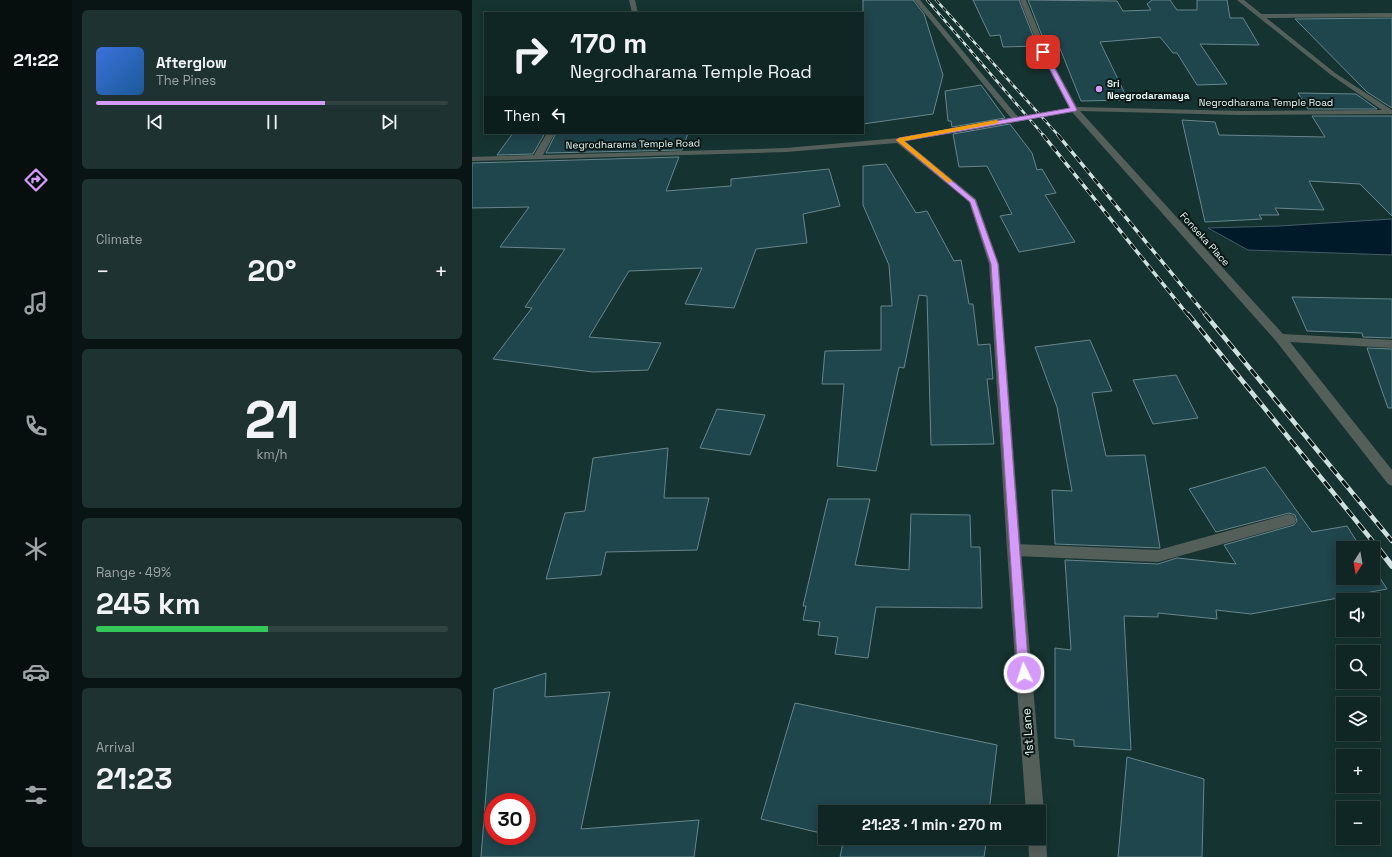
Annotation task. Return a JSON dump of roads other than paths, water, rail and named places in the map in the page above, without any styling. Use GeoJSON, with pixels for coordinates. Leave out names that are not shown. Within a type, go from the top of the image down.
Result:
{"type":"FeatureCollection","features":[{"type":"Feature","properties":{"kind":"street"},"geometry":{"type":"LineString","coordinates":[[632,0],[635,12]]}},
{"type":"Feature","properties":{"kind":"street"},"geometry":{"type":"LineString","coordinates":[[917,0],[1016,119]]}},
{"type":"Feature","properties":{"kind":"street","name":"Fonseka Place"},"geometry":{"type":"LineString","coordinates":[[1023,0],[1031,25],[1049,66],[1074,110],[1280,338],[1392,480]]}},
{"type":"Feature","properties":{"kind":"street"},"geometry":{"type":"LineString","coordinates":[[1240,0],[1333,74],[1391,112]]}},
{"type":"Feature","properties":{"kind":"street"},"geometry":{"type":"LineString","coordinates":[[1260,16],[1392,15]]}},
{"type":"Feature","properties":{"kind":"street","name":"Negrodharama Temple Road"},"geometry":{"type":"LineString","coordinates":[[472,159],[786,150],[899,140],[1074,110],[1240,113],[1391,112]]}},
{"type":"Feature","properties":{"kind":"street"},"geometry":{"type":"LineString","coordinates":[[537,157],[550,134]]}},
{"type":"Feature","properties":{"kind":"street","name":"1st Lane"},"geometry":{"type":"LineString","coordinates":[[899,140],[973,201],[994,264],[1033,805]]}},
{"type":"Feature","properties":{"kind":"street"},"geometry":{"type":"LineString","coordinates":[[1280,338],[1392,344]]}},
{"type":"Feature","properties":{"kind":"street"},"geometry":{"type":"LineString","coordinates":[[1014,550],[1158,556],[1289,520]]}},
{"type":"Feature","properties":{"kind":"street"},"geometry":{"type":"LineString","coordinates":[[1037,845],[1038,857]]}},
{"type":"Feature","properties":{"kind":"water"},"geometry":{"type":"Polygon","coordinates":[[[1392,219],[1392,255],[1248,250],[1208,228],[1279,226],[1392,219]]]}},
{"type":"Feature","properties":{"kind":"railway"},"geometry":{"type":"LineString","coordinates":[[927,0],[1044,136]]}},
{"type":"Feature","properties":{"kind":"railway"},"geometry":{"type":"LineString","coordinates":[[936,0],[1059,136]]}},
{"type":"Feature","properties":{"kind":"railway"},"geometry":{"type":"LineString","coordinates":[[1043,135],[1188,315]]}},
{"type":"Feature","properties":{"kind":"railway"},"geometry":{"type":"LineString","coordinates":[[1058,135],[1206,315]]}},
{"type":"Feature","properties":{"kind":"railway"},"geometry":{"type":"LineString","coordinates":[[1188,314],[1372,541]]}},
{"type":"Feature","properties":{"kind":"railway"},"geometry":{"type":"LineString","coordinates":[[1205,314],[1392,541]]}},
{"type":"Feature","properties":{"kind":"railway"},"geometry":{"type":"LineString","coordinates":[[1380,551],[1392,566]]}},
{"type":"Feature","properties":{"kind":"place","name":"Sri Neegrodaramaya"},"geometry":{"type":"Point","coordinates":[1099,89]}}]}
